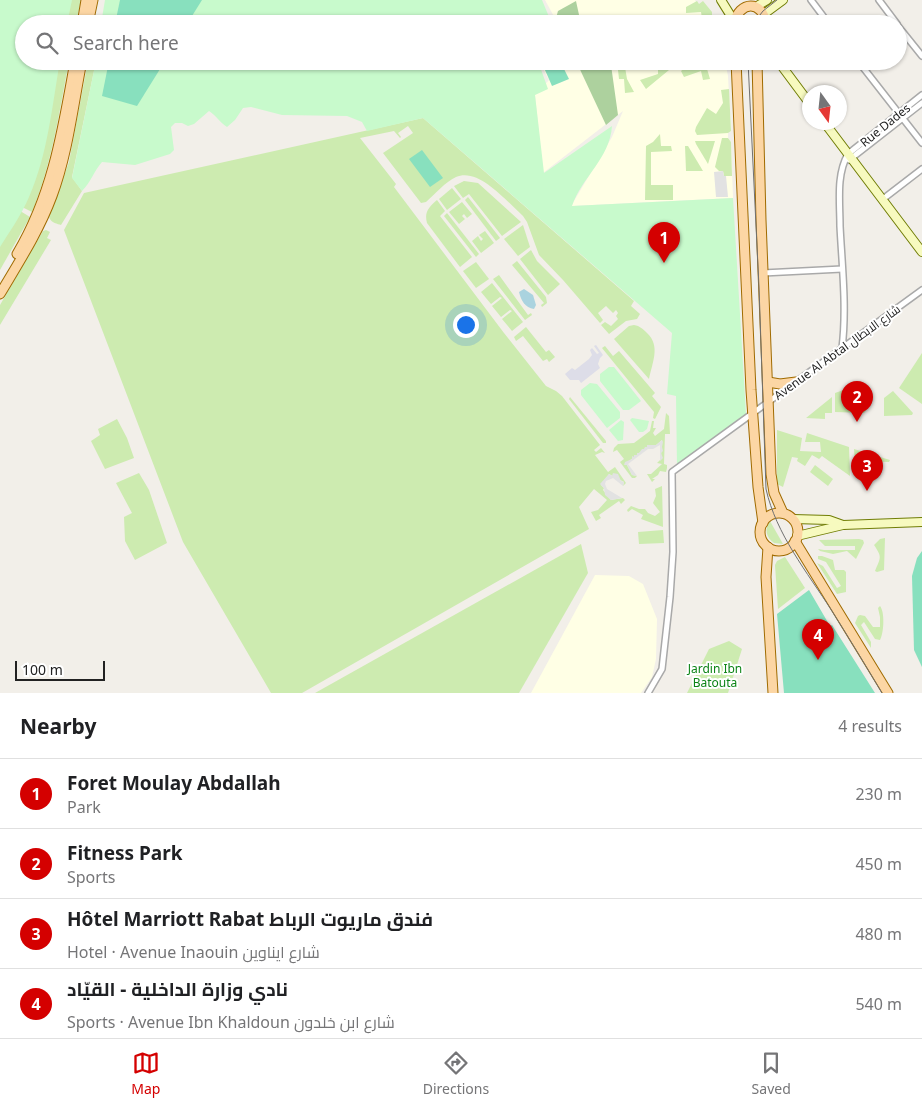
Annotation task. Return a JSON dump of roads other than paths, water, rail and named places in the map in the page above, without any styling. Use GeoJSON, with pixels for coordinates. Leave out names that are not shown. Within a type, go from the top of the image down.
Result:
{"type":"FeatureCollection","features":[{"type":"Feature","properties":{"kind":"main road"},"geometry":{"type":"LineString","coordinates":[[84,15],[86,0]]}},
{"type":"Feature","properties":{"kind":"main road"},"geometry":{"type":"LineString","coordinates":[[90,15],[93,0]]}},
{"type":"Feature","properties":{"kind":"main road"},"geometry":{"type":"LineString","coordinates":[[736,13],[744,4],[752,3],[764,14]]}},
{"type":"Feature","properties":{"kind":"main road"},"geometry":{"type":"LineString","coordinates":[[0,282],[32,228],[50,183],[60,147],[73,70]]}},
{"type":"Feature","properties":{"kind":"main road"},"geometry":{"type":"LineString","coordinates":[[0,294],[32,241],[54,191],[66,149],[80,70]]}},
{"type":"Feature","properties":{"kind":"main road"},"geometry":{"type":"LineString","coordinates":[[736,70],[753,414],[758,487],[763,523]]}},
{"type":"Feature","properties":{"kind":"main road"},"geometry":{"type":"LineString","coordinates":[[757,70],[763,273],[772,481],[777,502],[783,513],[793,519],[797,526],[796,538],[790,547],[776,550],[768,547],[761,538],[760,530],[770,515],[783,513]]}},
{"type":"Feature","properties":{"kind":"main road"},"geometry":{"type":"LineString","coordinates":[[768,382],[780,384],[796,382]]}},
{"type":"Feature","properties":{"kind":"main road"},"geometry":{"type":"LineString","coordinates":[[796,538],[888,693]]}},
{"type":"Feature","properties":{"kind":"main road"},"geometry":{"type":"LineString","coordinates":[[768,547],[766,577],[773,693]]}},
{"type":"Feature","properties":{"kind":"street"},"geometry":{"type":"LineString","coordinates":[[722,0],[736,13]]}},
{"type":"Feature","properties":{"kind":"street"},"geometry":{"type":"LineString","coordinates":[[752,3],[768,0]]}},
{"type":"Feature","properties":{"kind":"street"},"geometry":{"type":"LineString","coordinates":[[764,14],[782,0]]}},
{"type":"Feature","properties":{"kind":"street"},"geometry":{"type":"LineString","coordinates":[[811,0],[822,15]]}},
{"type":"Feature","properties":{"kind":"street"},"geometry":{"type":"LineString","coordinates":[[879,0],[890,15]]}},
{"type":"Feature","properties":{"kind":"street"},"geometry":{"type":"LineString","coordinates":[[907,37],[922,56]]}},
{"type":"Feature","properties":{"kind":"street"},"geometry":{"type":"LineString","coordinates":[[785,70],[802,93]]}},
{"type":"Feature","properties":{"kind":"street"},"geometry":{"type":"LineString","coordinates":[[865,70],[922,143]]}},
{"type":"Feature","properties":{"kind":"street","name":"Rue Dades"},"geometry":{"type":"LineString","coordinates":[[842,270],[840,194],[842,164],[849,156],[900,116],[922,95]]}},
{"type":"Feature","properties":{"kind":"street","name":"Rue Dades"},"geometry":{"type":"LineString","coordinates":[[900,116],[922,103]]}},
{"type":"Feature","properties":{"kind":"street"},"geometry":{"type":"LineString","coordinates":[[830,130],[922,252]]}},
{"type":"Feature","properties":{"kind":"street"},"geometry":{"type":"LineString","coordinates":[[883,199],[922,169]]}},
{"type":"Feature","properties":{"kind":"street"},"geometry":{"type":"LineString","coordinates":[[763,273],[842,270],[842,348]]}},
{"type":"Feature","properties":{"kind":"street","name":"Avenue Al Abtal شارع الابطال"},"geometry":{"type":"LineString","coordinates":[[648,693],[662,669],[670,597],[674,552],[672,472],[922,290]]}},
{"type":"Feature","properties":{"kind":"street"},"geometry":{"type":"LineString","coordinates":[[793,519],[829,520],[843,525]]}},
{"type":"Feature","properties":{"kind":"street"},"geometry":{"type":"LineString","coordinates":[[796,538],[808,532],[843,525],[922,522]]}},
{"type":"Feature","properties":{"kind":"water"},"geometry":{"type":"Polygon","coordinates":[[[524,289],[533,295],[536,305],[534,309],[528,307],[522,301],[519,292],[524,289]]]}},
{"type":"Feature","properties":{"kind":"tram line"},"geometry":{"type":"LineString","coordinates":[[760,15],[777,0]]}},
{"type":"Feature","properties":{"kind":"tram line"},"geometry":{"type":"LineString","coordinates":[[748,70],[766,489],[777,522],[785,537],[882,693]]}},
{"type":"Feature","properties":{"kind":"place","name":"Foret Moulay Abdallah"},"geometry":{"type":"Point","coordinates":[664,263]}},
{"type":"Feature","properties":{"kind":"place","name":"Fitness Park"},"geometry":{"type":"Point","coordinates":[857,422]}},
{"type":"Feature","properties":{"kind":"place","name":"Hôtel Marriott Rabat فندق ماريوت الرباط"},"geometry":{"type":"Point","coordinates":[867,491]}},
{"type":"Feature","properties":{"kind":"place","name":"نادي وزارة الداخلية - القيّاد"},"geometry":{"type":"Point","coordinates":[818,660]}},
{"type":"Feature","properties":{"kind":"park label","name":"Jardin Ibn Batouta"},"geometry":{"type":"Point","coordinates":[715,675]}}]}
